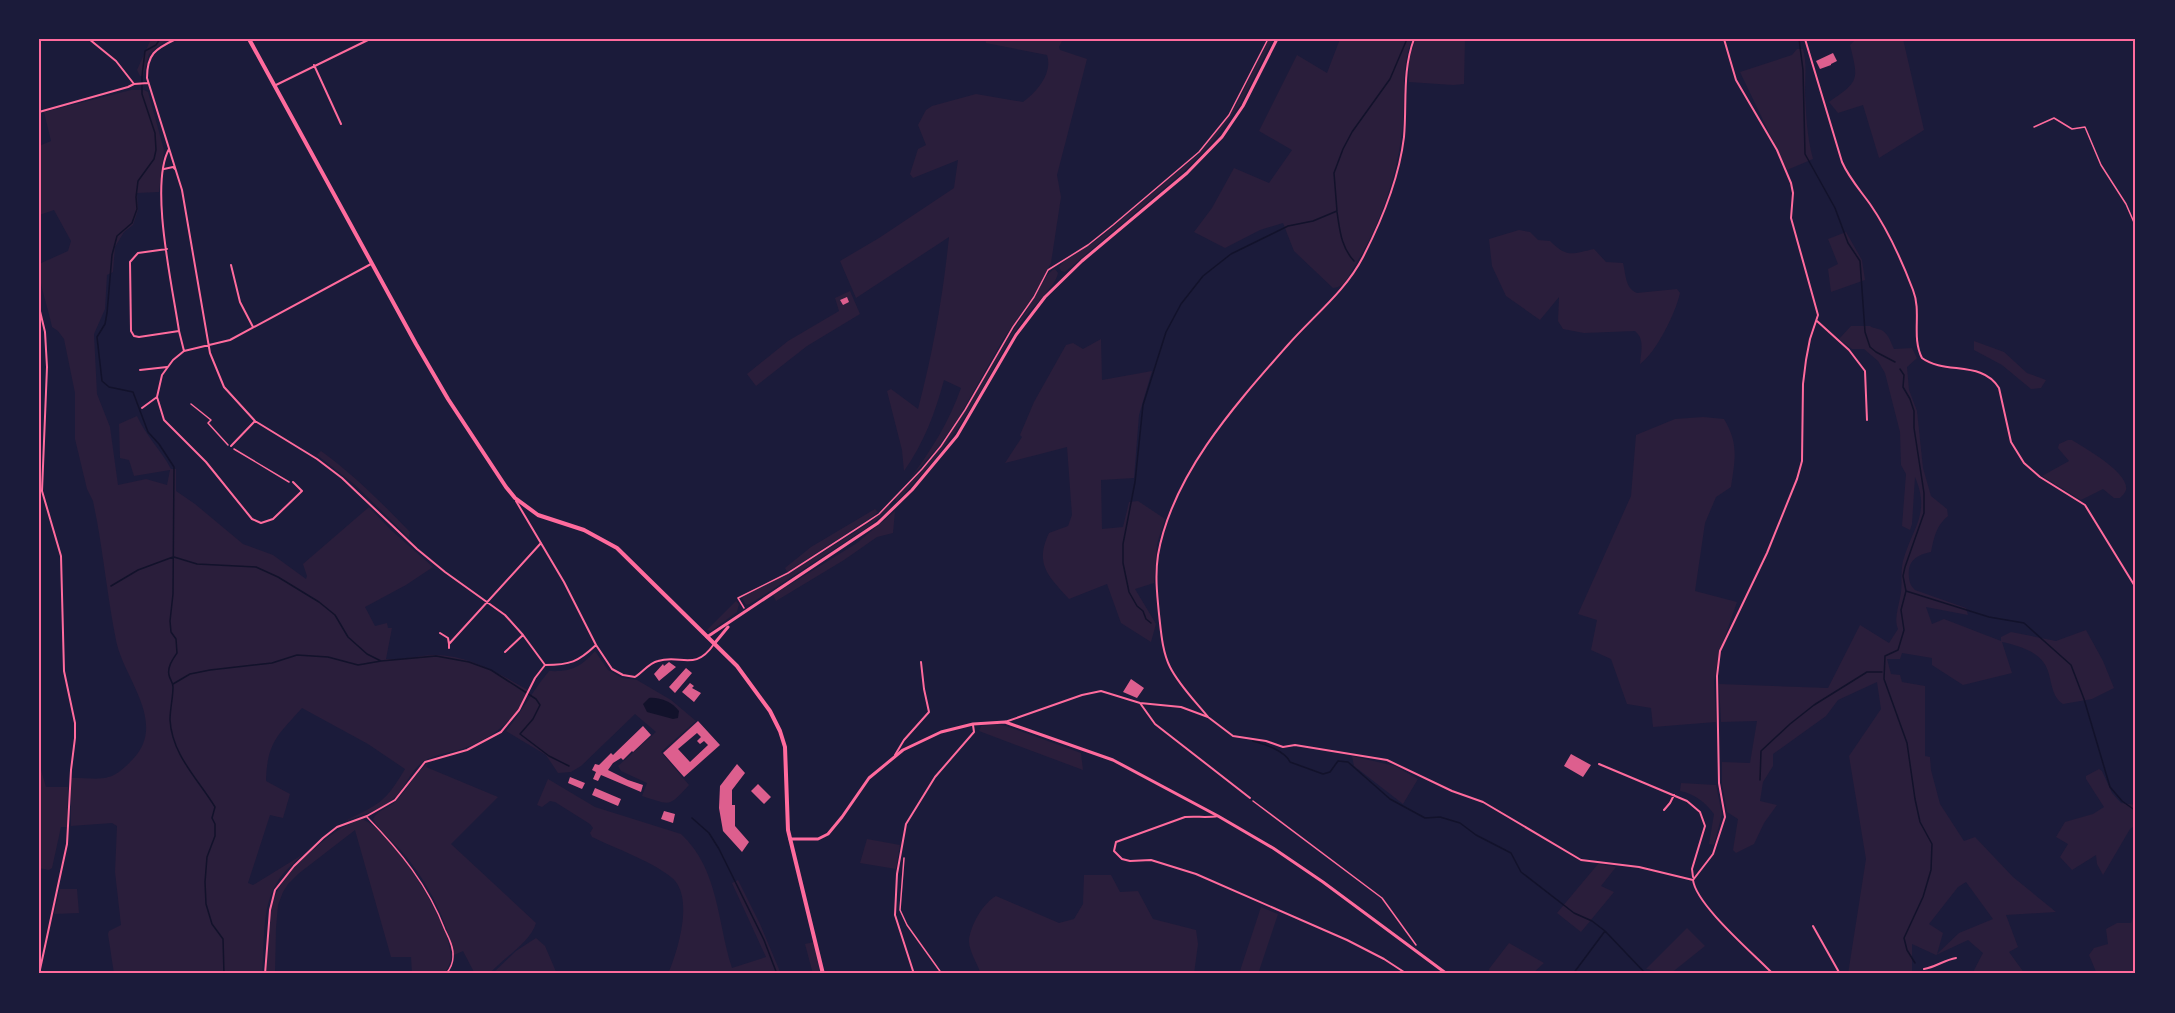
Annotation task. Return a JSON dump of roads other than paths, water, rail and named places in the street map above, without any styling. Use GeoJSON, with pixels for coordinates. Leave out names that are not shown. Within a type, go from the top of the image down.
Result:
{"type":"FeatureCollection","features":[{"type":"Feature","properties":{"kind":"main road"},"geometry":{"type":"LineString","coordinates":[[249,39],[273,87],[448,399],[515,498],[538,515],[584,531],[617,548],[749,681],[770,711],[780,730],[787,764],[787,820],[790,839],[823,974]]}},
{"type":"Feature","properties":{"kind":"street"},"geometry":{"type":"LineString","coordinates":[[89,39],[116,62],[135,84]]}},
{"type":"Feature","properties":{"kind":"street"},"geometry":{"type":"LineString","coordinates":[[176,39],[164,44],[151,54],[147,66],[146,84],[183,190],[209,346],[213,364],[224,387],[255,421],[317,459],[342,478],[417,549],[505,615],[545,665]]}},
{"type":"Feature","properties":{"kind":"street"},"geometry":{"type":"LineString","coordinates":[[273,87],[370,39]]}},
{"type":"Feature","properties":{"kind":"street"},"geometry":{"type":"LineString","coordinates":[[707,637],[878,523],[912,490],[957,435],[1016,335],[1045,297],[1082,261],[1187,173],[1222,137],[1243,106],[1277,39]]}},
{"type":"Feature","properties":{"kind":"street"},"geometry":{"type":"LineString","coordinates":[[1414,39],[1408,57],[1404,139],[1381,222],[1355,272],[1346,284],[1298,334],[1230,412],[1191,469],[1164,529],[1158,556],[1156,584],[1166,656],[1176,676],[1208,717],[1233,736],[1266,741],[1283,747],[1295,745],[1387,760],[1452,791],[1483,802],[1581,860],[1639,867],[1693,879]]}},
{"type":"Feature","properties":{"kind":"street"},"geometry":{"type":"LineString","coordinates":[[1693,879],[1713,854],[1725,817],[1719,783],[1717,676],[1720,651],[1767,553],[1797,479],[1802,461],[1803,384],[1806,360],[1818,315],[1791,218],[1793,193],[1791,183],[1777,150],[1736,80],[1724,39]]}},
{"type":"Feature","properties":{"kind":"street"},"geometry":{"type":"LineString","coordinates":[[1805,39],[1842,162],[1848,175],[1887,233],[1914,291],[1918,307],[1916,338],[1922,358],[1936,364],[1974,370],[1996,383],[2011,442],[2024,463],[2040,477],[2070,494],[2085,506],[2136,588]]}},
{"type":"Feature","properties":{"kind":"street"},"geometry":{"type":"LineString","coordinates":[[314,65],[341,124]]}},
{"type":"Feature","properties":{"kind":"street"},"geometry":{"type":"LineString","coordinates":[[39,112],[135,84],[146,84]]}},
{"type":"Feature","properties":{"kind":"street"},"geometry":{"type":"LineString","coordinates":[[170,148],[166,155],[160,200],[184,351]]}},
{"type":"Feature","properties":{"kind":"street"},"geometry":{"type":"LineString","coordinates":[[164,169],[173,167],[177,171]]}},
{"type":"Feature","properties":{"kind":"street"},"geometry":{"type":"LineString","coordinates":[[167,249],[138,254],[130,262],[131,331],[134,336],[139,337],[179,331]]}},
{"type":"Feature","properties":{"kind":"street"},"geometry":{"type":"LineString","coordinates":[[293,482],[302,491],[273,519],[268,522],[256,522],[206,462],[164,420],[157,397],[162,375],[184,351],[230,340],[372,263]]}},
{"type":"Feature","properties":{"kind":"street"},"geometry":{"type":"LineString","coordinates":[[231,265],[240,302],[253,327]]}},
{"type":"Feature","properties":{"kind":"street"},"geometry":{"type":"LineString","coordinates":[[39,307],[45,332],[48,367],[42,491],[61,556],[64,671],[75,723],[68,844],[39,974]]}},
{"type":"Feature","properties":{"kind":"street"},"geometry":{"type":"LineString","coordinates":[[1817,321],[1849,350],[1865,371],[1867,420]]}},
{"type":"Feature","properties":{"kind":"street"},"geometry":{"type":"LineString","coordinates":[[140,370],[167,367]]}},
{"type":"Feature","properties":{"kind":"street"},"geometry":{"type":"LineString","coordinates":[[142,408],[157,397]]}},
{"type":"Feature","properties":{"kind":"street"},"geometry":{"type":"LineString","coordinates":[[231,446],[255,421]]}},
{"type":"Feature","properties":{"kind":"street"},"geometry":{"type":"LineString","coordinates":[[515,498],[564,582],[596,645],[612,669],[623,675],[635,677],[657,661],[695,660],[714,644],[731,623]]}},
{"type":"Feature","properties":{"kind":"street"},"geometry":{"type":"LineString","coordinates":[[440,633],[448,638],[449,646],[487,601],[542,543]]}},
{"type":"Feature","properties":{"kind":"street"},"geometry":{"type":"LineString","coordinates":[[505,652],[523,635]]}},
{"type":"Feature","properties":{"kind":"street"},"geometry":{"type":"LineString","coordinates":[[545,665],[565,665],[581,658],[596,645]]}},
{"type":"Feature","properties":{"kind":"street"},"geometry":{"type":"LineString","coordinates":[[895,755],[904,740],[929,712],[921,662]]}},
{"type":"Feature","properties":{"kind":"street"},"geometry":{"type":"LineString","coordinates":[[265,974],[270,910],[280,881],[337,827],[367,816],[395,800],[418,768],[433,758],[467,750],[501,732],[519,710],[535,678],[545,665]]}},
{"type":"Feature","properties":{"kind":"street"},"geometry":{"type":"LineString","coordinates":[[790,839],[818,839],[828,834],[869,778],[909,746],[941,732],[973,724],[1005,722],[1082,695],[1101,691],[1140,704],[1181,707],[1208,717]]}},
{"type":"Feature","properties":{"kind":"street"},"geometry":{"type":"LineString","coordinates":[[1140,704],[1155,724],[1250,798]]}},
{"type":"Feature","properties":{"kind":"street"},"geometry":{"type":"LineString","coordinates":[[1005,722],[1113,760],[1218,816],[1274,848],[1447,974]]}},
{"type":"Feature","properties":{"kind":"street"},"geometry":{"type":"LineString","coordinates":[[915,974],[896,915],[897,874],[906,824],[935,777],[971,738],[974,732],[973,724]]}},
{"type":"Feature","properties":{"kind":"street"},"geometry":{"type":"LineString","coordinates":[[904,740],[909,746]]}},
{"type":"Feature","properties":{"kind":"street"},"geometry":{"type":"LineString","coordinates":[[1599,764],[1697,807],[1703,819],[1704,833],[1692,869],[1696,891],[1705,905],[1773,974]]}},
{"type":"Feature","properties":{"kind":"street"},"geometry":{"type":"LineString","coordinates":[[1664,810],[1674,795]]}},
{"type":"Feature","properties":{"kind":"street"},"geometry":{"type":"LineString","coordinates":[[1218,816],[1185,817],[1116,842],[1114,851],[1122,859],[1151,860],[1196,874],[1347,940],[1407,974]]}},
{"type":"Feature","properties":{"kind":"street"},"geometry":{"type":"LineString","coordinates":[[1813,926],[1840,974]]}},
{"type":"Feature","properties":{"kind":"street"},"geometry":{"type":"LineString","coordinates":[[1924,969],[1935,967],[1944,960],[1956,958]]}},
{"type":"Feature","properties":{"kind":"lane"},"geometry":{"type":"LineString","coordinates":[[367,816],[409,863],[430,897],[452,946],[453,957],[447,974]]}},
{"type":"Feature","properties":{"kind":"waterway"},"geometry":{"type":"LineString","coordinates":[[160,39],[156,45],[145,51],[142,76],[142,94],[155,133],[156,150],[154,159],[138,181],[137,209],[132,223],[117,236],[112,255],[105,324],[97,337],[102,381],[109,387],[133,392],[148,432],[174,467],[173,594],[170,621],[171,632],[176,639],[177,653],[169,669],[173,684],[170,720],[175,744],[181,756],[215,807],[212,818],[215,824],[215,836],[207,857],[206,904],[212,924],[223,939],[224,974]]}},
{"type":"Feature","properties":{"kind":"waterway"},"geometry":{"type":"LineString","coordinates":[[1151,623],[1129,592],[1123,563],[1123,544],[1135,482],[1143,405],[1166,332],[1181,304],[1203,276],[1231,254],[1288,226],[1313,221],[1337,211],[1334,173],[1343,149],[1352,132],[1390,79],[1407,39]]}},
{"type":"Feature","properties":{"kind":"waterway"},"geometry":{"type":"LineString","coordinates":[[1799,39],[1803,70],[1805,154],[1835,208],[1848,243],[1860,261],[1865,332],[1870,347],[1895,362]]}},
{"type":"Feature","properties":{"kind":"waterway"},"geometry":{"type":"LineString","coordinates":[[1337,212],[1344,244],[1354,261]]}},
{"type":"Feature","properties":{"kind":"waterway"},"geometry":{"type":"LineString","coordinates":[[1900,369],[1904,375],[1903,387],[1914,411],[1914,428],[1924,493],[1924,513],[1903,576],[1906,591],[1989,617],[2024,623],[2071,665],[2084,699],[2110,787],[2122,801],[2136,811]]}},
{"type":"Feature","properties":{"kind":"waterway"},"geometry":{"type":"LineString","coordinates":[[111,586],[138,570],[173,557]]}},
{"type":"Feature","properties":{"kind":"waterway"},"geometry":{"type":"LineString","coordinates":[[174,557],[197,564],[256,567],[278,577],[319,602],[335,615],[348,637],[367,654],[381,661],[436,656],[469,662],[491,670],[536,699],[540,705],[533,719],[520,734],[549,756],[569,766]]}},
{"type":"Feature","properties":{"kind":"waterway"},"geometry":{"type":"LineString","coordinates":[[1906,591],[1901,610],[1904,630],[1898,650],[1885,656],[1884,679],[1907,743],[1920,822],[1932,844],[1931,870],[1923,897],[1904,938],[1907,950],[1915,963]]}},
{"type":"Feature","properties":{"kind":"waterway"},"geometry":{"type":"LineString","coordinates":[[173,684],[190,674],[272,663],[297,655],[328,657],[358,665],[381,661]]}},
{"type":"Feature","properties":{"kind":"waterway"},"geometry":{"type":"LineString","coordinates":[[1760,780],[1761,751],[1790,724],[1814,705],[1867,672],[1882,672]]}},
{"type":"Feature","properties":{"kind":"waterway"},"geometry":{"type":"LineString","coordinates":[[1253,741],[1279,751],[1290,762],[1323,774],[1330,772],[1338,761],[1348,762],[1390,799],[1425,818],[1440,817],[1460,823],[1476,835],[1511,853],[1521,872],[1574,913],[1592,921],[1605,931],[1646,974]]}},
{"type":"Feature","properties":{"kind":"waterway"},"geometry":{"type":"LineString","coordinates":[[692,818],[709,833],[719,849],[764,940],[777,974]]}},
{"type":"Feature","properties":{"kind":"waterway"},"geometry":{"type":"LineString","coordinates":[[1573,974],[1605,931]]}}]}
